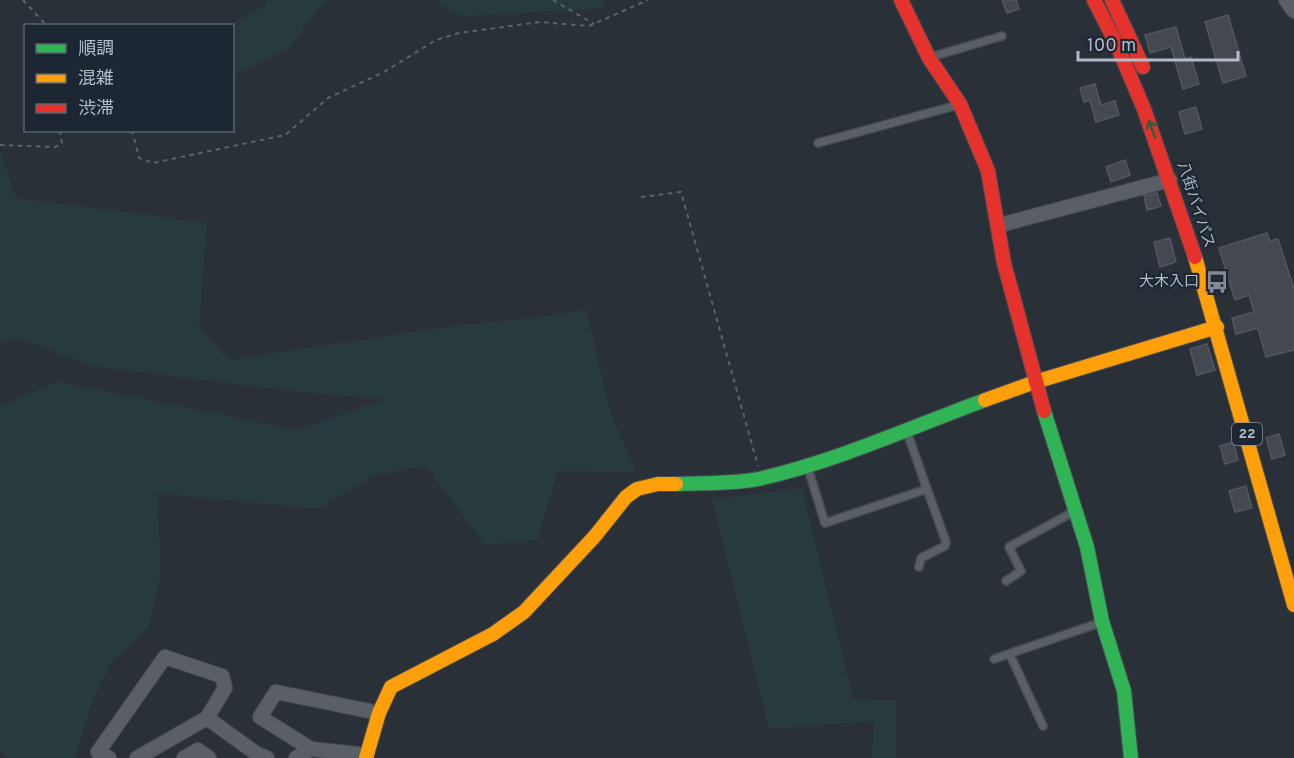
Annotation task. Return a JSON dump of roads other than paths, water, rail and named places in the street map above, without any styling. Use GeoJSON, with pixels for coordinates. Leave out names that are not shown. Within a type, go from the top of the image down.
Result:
{"type":"FeatureCollection","features":[{"type":"Feature","properties":{"kind":"street"},"geometry":{"type":"LineString","coordinates":[[901,0],[928,58],[960,104],[988,171],[1000,225],[1004,263],[1035,382],[1087,547],[1102,621],[1124,691],[1131,758]]}},
{"type":"Feature","properties":{"kind":"street","name":"八街バイパス"},"geometry":{"type":"LineString","coordinates":[[1094,0],[1122,54],[1170,180],[1190,247],[1198,263]]}},
{"type":"Feature","properties":{"kind":"street"},"geometry":{"type":"LineString","coordinates":[[1112,0],[1149,82]]}},
{"type":"Feature","properties":{"kind":"street"},"geometry":{"type":"LineString","coordinates":[[1286,0],[1294,11]]}},
{"type":"Feature","properties":{"kind":"street","name":"八街バイパス"},"geometry":{"type":"LineString","coordinates":[[1156,100],[1199,245],[1198,263]]}},
{"type":"Feature","properties":{"kind":"street"},"geometry":{"type":"LineString","coordinates":[[1000,225],[1170,180]]}},
{"type":"Feature","properties":{"kind":"street","name":"22"},"geometry":{"type":"LineString","coordinates":[[1198,263],[1291,580],[1294,605]]}},
{"type":"Feature","properties":{"kind":"street"},"geometry":{"type":"LineString","coordinates":[[379,713],[276,692],[260,717],[311,749],[366,756],[379,713],[391,687],[493,634],[524,612],[595,536],[626,497],[637,489],[658,484],[730,483],[762,478],[807,465],[1035,382],[1216,327]]}},
{"type":"Feature","properties":{"kind":"street"},"geometry":{"type":"LineString","coordinates":[[109,758],[98,752],[165,657],[222,676],[225,688],[207,718],[137,758]]}},
{"type":"Feature","properties":{"kind":"street"},"geometry":{"type":"LineString","coordinates":[[207,718],[257,754],[267,758]]}},
{"type":"Feature","properties":{"kind":"street"},"geometry":{"type":"LineString","coordinates":[[296,758],[311,749]]}},
{"type":"Feature","properties":{"kind":"street"},"geometry":{"type":"LineString","coordinates":[[184,758],[198,750],[209,758]]}},
{"type":"Feature","properties":{"kind":"lane"},"geometry":{"type":"LineString","coordinates":[[928,58],[1002,36]]}},
{"type":"Feature","properties":{"kind":"lane"},"geometry":{"type":"LineString","coordinates":[[818,143],[960,104]]}},
{"type":"Feature","properties":{"kind":"lane"},"geometry":{"type":"LineString","coordinates":[[906,429],[946,542],[945,546],[921,558],[919,567]]}},
{"type":"Feature","properties":{"kind":"lane"},"geometry":{"type":"LineString","coordinates":[[807,465],[825,523],[927,489]]}},
{"type":"Feature","properties":{"kind":"lane"},"geometry":{"type":"LineString","coordinates":[[1006,581],[1021,571],[1009,548],[1076,510]]}},
{"type":"Feature","properties":{"kind":"lane"},"geometry":{"type":"LineString","coordinates":[[994,659],[1102,621]]}},
{"type":"Feature","properties":{"kind":"lane"},"geometry":{"type":"LineString","coordinates":[[1010,655],[1043,726]]}},
{"type":"Feature","properties":{"kind":"place","name":"大木入口"},"geometry":{"type":"Point","coordinates":[1217,282]}}]}
